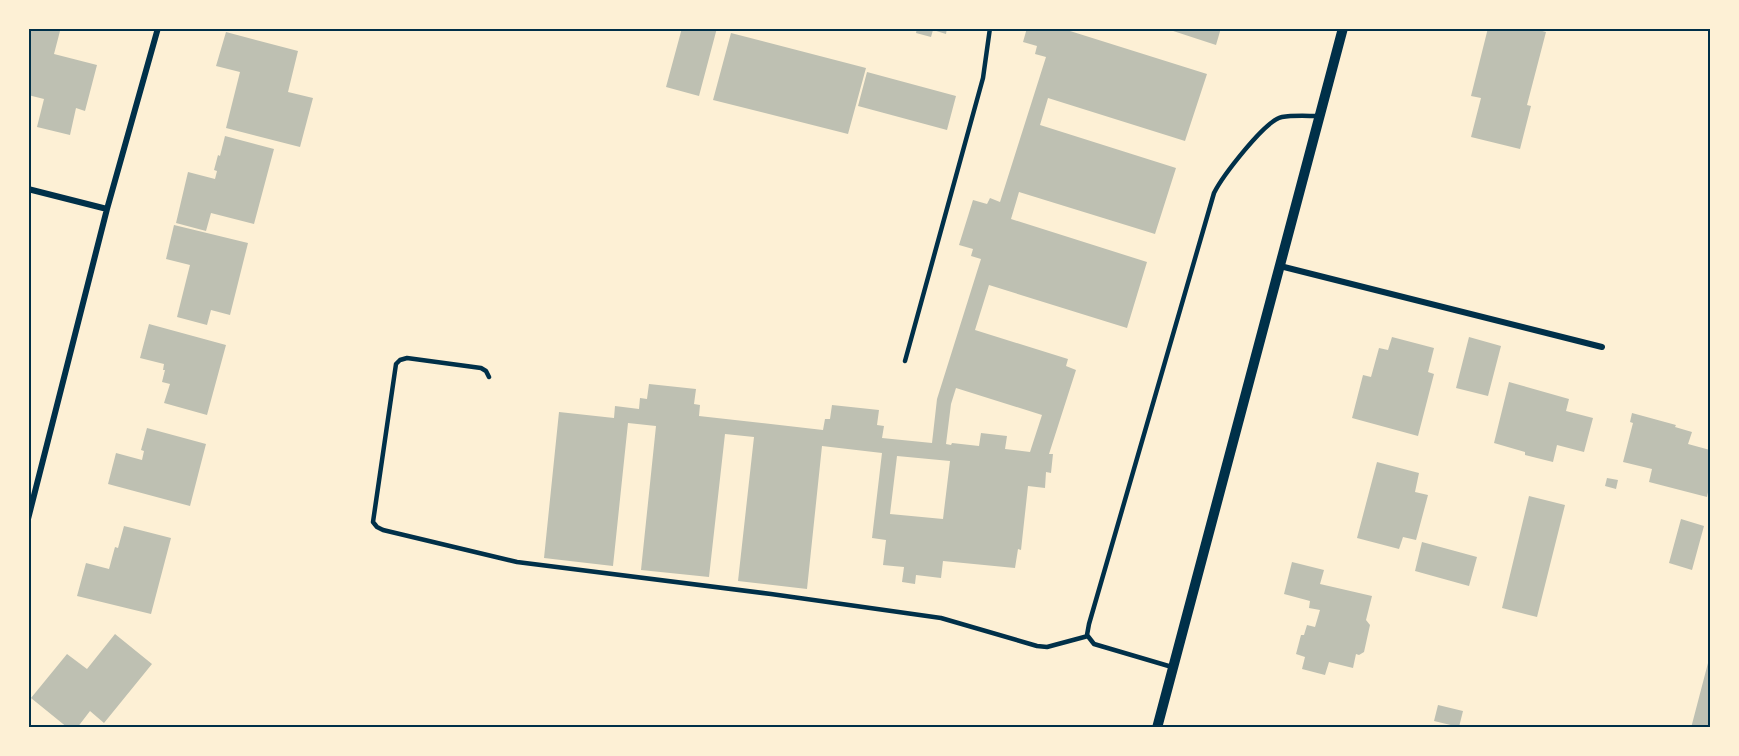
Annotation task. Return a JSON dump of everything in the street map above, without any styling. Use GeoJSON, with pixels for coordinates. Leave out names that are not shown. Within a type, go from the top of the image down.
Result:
{"type":"FeatureCollection","features":[{"type":"Feature","properties":{"kind":"street"},"geometry":{"type":"LineString","coordinates":[[28,519],[107,209],[158,28]]}},
{"type":"Feature","properties":{"kind":"street"},"geometry":{"type":"LineString","coordinates":[[1157,728],[1343,28]]}},
{"type":"Feature","properties":{"kind":"street"},"geometry":{"type":"LineString","coordinates":[[28,189],[107,209]]}},
{"type":"Feature","properties":{"kind":"street"},"geometry":{"type":"LineString","coordinates":[[1280,266],[1602,347]]}},
{"type":"Feature","properties":{"kind":"lane"},"geometry":{"type":"LineString","coordinates":[[905,361],[983,78],[990,28]]}},
{"type":"Feature","properties":{"kind":"lane"},"geometry":{"type":"LineString","coordinates":[[1173,667],[1094,644],[1088,636],[1089,624],[1214,193],[1220,181],[1268,124],[1280,117],[1319,116]]}},
{"type":"Feature","properties":{"kind":"lane"},"geometry":{"type":"LineString","coordinates":[[489,377],[481,368],[407,358],[396,364],[373,522],[377,527],[517,562],[941,618],[1036,646],[1047,647],[1088,636]]}},
{"type":"Feature","properties":{"kind":"building"},"geometry":{"type":"Polygon","coordinates":[[[28,28],[50,28],[60,31],[54,54],[97,65],[85,111],[76,108],[70,135],[37,127],[44,99],[28,95],[28,28]]]}},
{"type":"Feature","properties":{"kind":"building"},"geometry":{"type":"Polygon","coordinates":[[[682,28],[717,28],[699,96],[666,87],[682,28]]]}},
{"type":"Feature","properties":{"kind":"building"},"geometry":{"type":"Polygon","coordinates":[[[917,28],[947,28],[946,34],[933,30],[931,37],[916,33],[917,28]]]}},
{"type":"Feature","properties":{"kind":"building"},"geometry":{"type":"Polygon","coordinates":[[[1027,28],[1071,28],[1070,31],[1207,74],[1185,141],[1048,98],[1040,125],[1176,168],[1155,234],[1019,192],[1011,219],[1147,262],[1127,328],[989,285],[975,330],[1068,359],[1066,366],[1076,370],[1049,454],[1053,454],[1051,473],[1046,472],[1045,488],[1028,486],[1021,550],[1018,549],[1015,568],[943,561],[941,578],[916,575],[915,584],[902,582],[904,567],[883,565],[886,540],[872,538],[882,453],[822,446],[807,589],[738,581],[754,437],[725,434],[709,577],[641,570],[656,426],[628,423],[613,566],[544,558],[559,412],[614,418],[615,406],[639,409],[640,398],[647,399],[649,384],[696,389],[694,404],[700,405],[699,416],[823,430],[825,419],[830,419],[832,405],[879,410],[877,425],[884,426],[882,438],[932,443],[937,399],[981,259],[971,256],[973,249],[959,245],[973,200],[987,204],[990,198],[1000,202],[1046,57],[1035,54],[1037,46],[1023,42],[1027,28]],[[956,388],[951,404],[946,444],[979,446],[981,433],[1007,436],[1005,449],[1030,452],[1042,415],[956,388]],[[897,456],[890,514],[943,519],[950,461],[897,456]]]}},
{"type":"Feature","properties":{"kind":"building"},"geometry":{"type":"Polygon","coordinates":[[[1164,28],[1221,28],[1216,45],[1164,28]]]}},
{"type":"Feature","properties":{"kind":"building"},"geometry":{"type":"Polygon","coordinates":[[[1488,28],[1531,28],[1546,32],[1527,105],[1531,106],[1520,149],[1471,137],[1481,98],[1471,96],[1488,28]]]}},
{"type":"Feature","properties":{"kind":"building"},"geometry":{"type":"Polygon","coordinates":[[[226,32],[298,51],[288,92],[313,98],[300,147],[226,128],[240,72],[216,66],[226,32]]]}},
{"type":"Feature","properties":{"kind":"building"},"geometry":{"type":"Polygon","coordinates":[[[731,33],[866,68],[848,134],[713,100],[731,33]]]}},
{"type":"Feature","properties":{"kind":"building"},"geometry":{"type":"Polygon","coordinates":[[[867,72],[956,96],[947,130],[858,106],[867,72]]]}},
{"type":"Feature","properties":{"kind":"building"},"geometry":{"type":"Polygon","coordinates":[[[225,136],[274,149],[254,224],[211,213],[206,231],[176,223],[188,172],[215,179],[217,171],[214,170],[225,136]]]}},
{"type":"Feature","properties":{"kind":"building"},"geometry":{"type":"Polygon","coordinates":[[[174,225],[248,243],[230,315],[211,310],[207,325],[177,317],[190,265],[166,259],[174,225]]]}},
{"type":"Feature","properties":{"kind":"building"},"geometry":{"type":"Polygon","coordinates":[[[149,324],[226,345],[207,415],[164,403],[170,384],[162,382],[164,364],[140,358],[149,324]]]}},
{"type":"Feature","properties":{"kind":"building"},"geometry":{"type":"Polygon","coordinates":[[[1392,337],[1434,348],[1428,372],[1434,374],[1418,436],[1352,418],[1363,375],[1371,377],[1379,348],[1388,350],[1392,337]]]}},
{"type":"Feature","properties":{"kind":"building"},"geometry":{"type":"Polygon","coordinates":[[[1469,337],[1501,346],[1488,396],[1456,388],[1469,337]]]}},
{"type":"Feature","properties":{"kind":"building"},"geometry":{"type":"Polygon","coordinates":[[[1509,382],[1569,399],[1566,411],[1593,418],[1584,452],[1557,445],[1553,462],[1525,455],[1525,452],[1494,443],[1509,382]]]}},
{"type":"Feature","properties":{"kind":"building"},"geometry":{"type":"Polygon","coordinates":[[[1632,413],[1676,425],[1675,427],[1692,432],[1688,444],[1710,450],[1710,483],[1707,497],[1649,482],[1652,469],[1623,462],[1633,423],[1630,422],[1632,413]]]}},
{"type":"Feature","properties":{"kind":"building"},"geometry":{"type":"Polygon","coordinates":[[[147,428],[206,444],[190,506],[108,484],[116,453],[142,460],[144,451],[141,450],[147,428]]]}},
{"type":"Feature","properties":{"kind":"building"},"geometry":{"type":"Polygon","coordinates":[[[1377,462],[1419,473],[1415,492],[1428,495],[1416,540],[1403,537],[1399,549],[1357,538],[1377,462]]]}},
{"type":"Feature","properties":{"kind":"building"},"geometry":{"type":"Polygon","coordinates":[[[1607,478],[1618,480],[1616,489],[1605,486],[1607,478]]]}},
{"type":"Feature","properties":{"kind":"building"},"geometry":{"type":"Polygon","coordinates":[[[1529,496],[1565,505],[1537,617],[1502,608],[1529,496]]]}},
{"type":"Feature","properties":{"kind":"building"},"geometry":{"type":"Polygon","coordinates":[[[1681,519],[1704,526],[1692,570],[1669,563],[1681,519]]]}},
{"type":"Feature","properties":{"kind":"building"},"geometry":{"type":"Polygon","coordinates":[[[124,526],[171,538],[151,614],[77,596],[86,563],[109,569],[124,526]]]}},
{"type":"Feature","properties":{"kind":"building"},"geometry":{"type":"Polygon","coordinates":[[[1422,542],[1477,557],[1469,586],[1415,571],[1422,542]]]}},
{"type":"Feature","properties":{"kind":"building"},"geometry":{"type":"Polygon","coordinates":[[[1292,562],[1324,570],[1320,584],[1372,596],[1366,620],[1370,625],[1364,652],[1356,654],[1353,668],[1329,662],[1325,675],[1302,669],[1305,657],[1296,654],[1301,635],[1304,635],[1307,625],[1315,627],[1320,610],[1309,608],[1310,601],[1284,594],[1292,562]]]}},
{"type":"Feature","properties":{"kind":"building"},"geometry":{"type":"Polygon","coordinates":[[[115,634],[152,664],[104,723],[90,711],[77,728],[68,728],[31,698],[67,654],[87,669],[115,634]]]}},
{"type":"Feature","properties":{"kind":"building"},"geometry":{"type":"Polygon","coordinates":[[[1708,663],[1710,663],[1710,728],[1691,728],[1708,663]]]}},
{"type":"Feature","properties":{"kind":"building"},"geometry":{"type":"Polygon","coordinates":[[[1438,705],[1463,711],[1459,727],[1434,721],[1438,705]]]}}]}
